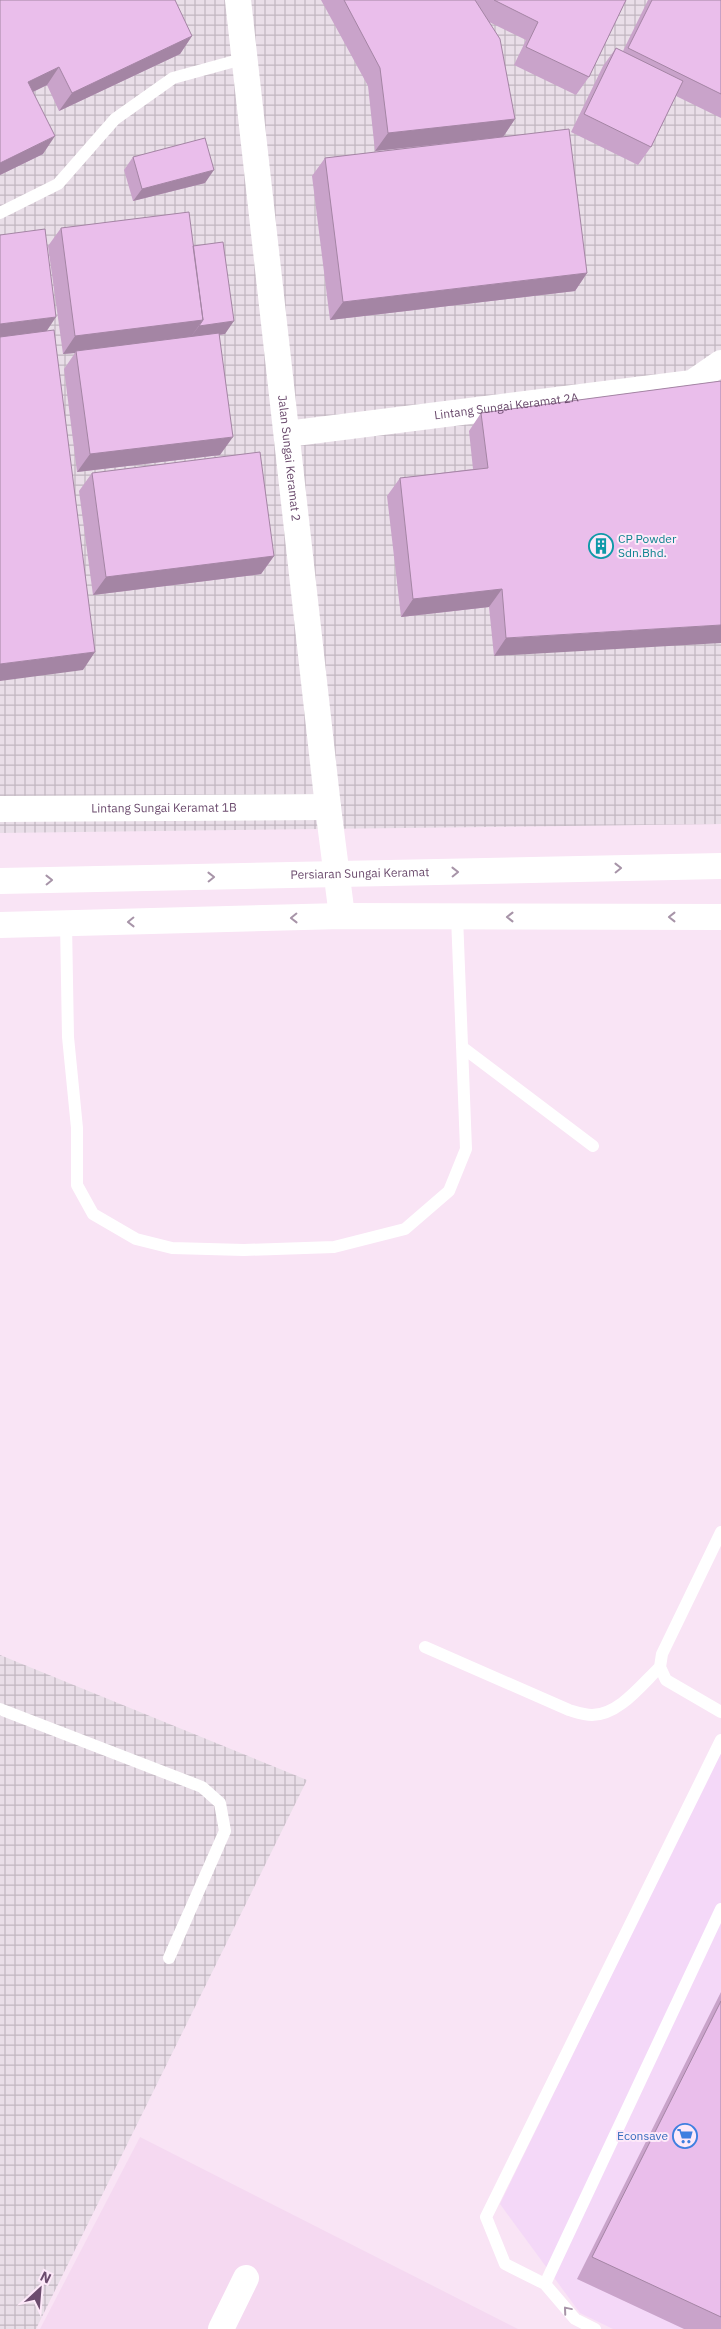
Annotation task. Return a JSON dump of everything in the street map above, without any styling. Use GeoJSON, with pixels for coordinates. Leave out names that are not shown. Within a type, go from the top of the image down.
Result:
{"type":"FeatureCollection","features":[{"type":"Feature","properties":{"kind":"street","name":"Jalan Sungai Keramat 2"},"geometry":{"type":"LineString","coordinates":[[238,0],[246,58],[328,807],[342,916]]}},
{"type":"Feature","properties":{"kind":"street","name":"Lintang Sungai Keramat 2A"},"geometry":{"type":"LineString","coordinates":[[287,434],[692,383],[721,363]]}},
{"type":"Feature","properties":{"kind":"street","name":"Lintang Sungai Keramat 1B"},"geometry":{"type":"LineString","coordinates":[[0,809],[328,807]]}},
{"type":"Feature","properties":{"kind":"street","name":"Persiaran Sungai Keramat"},"geometry":{"type":"LineString","coordinates":[[0,881],[721,866]]}},
{"type":"Feature","properties":{"kind":"street"},"geometry":{"type":"LineString","coordinates":[[0,925],[342,916],[721,917]]}},
{"type":"Feature","properties":{"kind":"street"},"geometry":{"type":"LineString","coordinates":[[221,2329],[246,2278]]}},
{"type":"Feature","properties":{"kind":"lane"},"geometry":{"type":"LineString","coordinates":[[0,213],[58,184],[115,119],[173,78],[246,58]]}},
{"type":"Feature","properties":{"kind":"lane"},"geometry":{"type":"LineString","coordinates":[[66,923],[68,1037],[77,1128],[77,1186],[93,1214],[136,1239],[172,1248],[244,1250],[334,1246],[406,1229],[449,1191],[466,1149],[457,916]]}},
{"type":"Feature","properties":{"kind":"lane"},"geometry":{"type":"LineString","coordinates":[[462,1048],[593,1146]]}},
{"type":"Feature","properties":{"kind":"lane"},"geometry":{"type":"LineString","coordinates":[[721,1532],[716,1556],[662,1654],[660,1667],[666,1680],[721,1712]]}},
{"type":"Feature","properties":{"kind":"lane"},"geometry":{"type":"LineString","coordinates":[[425,1647],[569,1710],[592,1715],[608,1712],[622,1703],[660,1667]]}},
{"type":"Feature","properties":{"kind":"lane"},"geometry":{"type":"LineString","coordinates":[[0,1709],[202,1787],[220,1803],[225,1831],[169,1958]]}},
{"type":"Feature","properties":{"kind":"lane"},"geometry":{"type":"LineString","coordinates":[[595,2329],[575,2319],[545,2284],[505,2264],[486,2217],[721,1740]]}},
{"type":"Feature","properties":{"kind":"lane"},"geometry":{"type":"LineString","coordinates":[[545,2284],[721,1909]]}},
{"type":"Feature","properties":{"kind":"shaded area"},"geometry":{"type":"Polygon","coordinates":[[[0,0],[721,0],[721,824],[0,833],[0,0]]]}},
{"type":"Feature","properties":{"kind":"shaded area"},"geometry":{"type":"Polygon","coordinates":[[[0,1655],[307,1780],[36,2329],[0,2329],[0,1655]]]}},
{"type":"Feature","properties":{"kind":"shaded area"},"geometry":{"type":"Polygon","coordinates":[[[721,1750],[721,2329],[613,2329],[580,2313],[500,2204],[721,1750]]]}},
{"type":"Feature","properties":{"kind":"shaded area"},"geometry":{"type":"Polygon","coordinates":[[[140,2137],[518,2329],[40,2329],[140,2137]]]}},
{"type":"Feature","properties":{"kind":"building"},"geometry":{"type":"Polygon","coordinates":[[[0,0],[175,0],[192,36],[72,93],[59,67],[28,82],[55,136],[0,163],[0,0]]]}},
{"type":"Feature","properties":{"kind":"building"},"geometry":{"type":"Polygon","coordinates":[[[344,0],[475,0],[500,39],[515,119],[388,133],[380,68],[344,0]]]}},
{"type":"Feature","properties":{"kind":"building"},"geometry":{"type":"Polygon","coordinates":[[[494,0],[626,0],[589,77],[526,47],[538,22],[494,0]]]}},
{"type":"Feature","properties":{"kind":"building"},"geometry":{"type":"Polygon","coordinates":[[[652,0],[721,0],[721,94],[628,48],[652,0]]]}},
{"type":"Feature","properties":{"kind":"building"},"geometry":{"type":"Polygon","coordinates":[[[616,48],[683,81],[651,147],[584,114],[616,48]]]}},
{"type":"Feature","properties":{"kind":"building"},"geometry":{"type":"Polygon","coordinates":[[[569,129],[587,273],[343,302],[325,158],[569,129]]]}},
{"type":"Feature","properties":{"kind":"building"},"geometry":{"type":"Polygon","coordinates":[[[205,138],[214,170],[142,189],[133,157],[205,138]]]}},
{"type":"Feature","properties":{"kind":"building"},"geometry":{"type":"Polygon","coordinates":[[[189,212],[203,320],[75,336],[61,228],[189,212]]]}},
{"type":"Feature","properties":{"kind":"building"},"geometry":{"type":"Polygon","coordinates":[[[45,229],[56,317],[0,324],[0,235],[45,229]]]}},
{"type":"Feature","properties":{"kind":"building"},"geometry":{"type":"Polygon","coordinates":[[[223,242],[234,321],[199,326],[203,320],[193,246],[223,242]]]}},
{"type":"Feature","properties":{"kind":"building"},"geometry":{"type":"Polygon","coordinates":[[[54,330],[95,652],[0,664],[0,337],[54,330]]]}},
{"type":"Feature","properties":{"kind":"building"},"geometry":{"type":"Polygon","coordinates":[[[219,333],[233,437],[90,454],[76,351],[219,333]]]}},
{"type":"Feature","properties":{"kind":"building","name":"CP Powder Sdn.Bhd."},"geometry":{"type":"Polygon","coordinates":[[[721,381],[721,625],[506,638],[502,589],[413,599],[400,478],[488,468],[481,413],[721,381]]]}},
{"type":"Feature","properties":{"kind":"building"},"geometry":{"type":"Polygon","coordinates":[[[260,452],[274,556],[106,577],[92,473],[260,452]]]}},
{"type":"Feature","properties":{"kind":"building","name":"Econsave"},"geometry":{"type":"Polygon","coordinates":[[[721,2001],[721,2317],[592,2257],[721,2001]]]}},
{"type":"Feature","properties":{"kind":"place","name":"CP Powder Sdn.Bhd."},"geometry":{"type":"Point","coordinates":[601,546]}},
{"type":"Feature","properties":{"kind":"place","name":"Econsave"},"geometry":{"type":"Point","coordinates":[685,2136]}}]}
